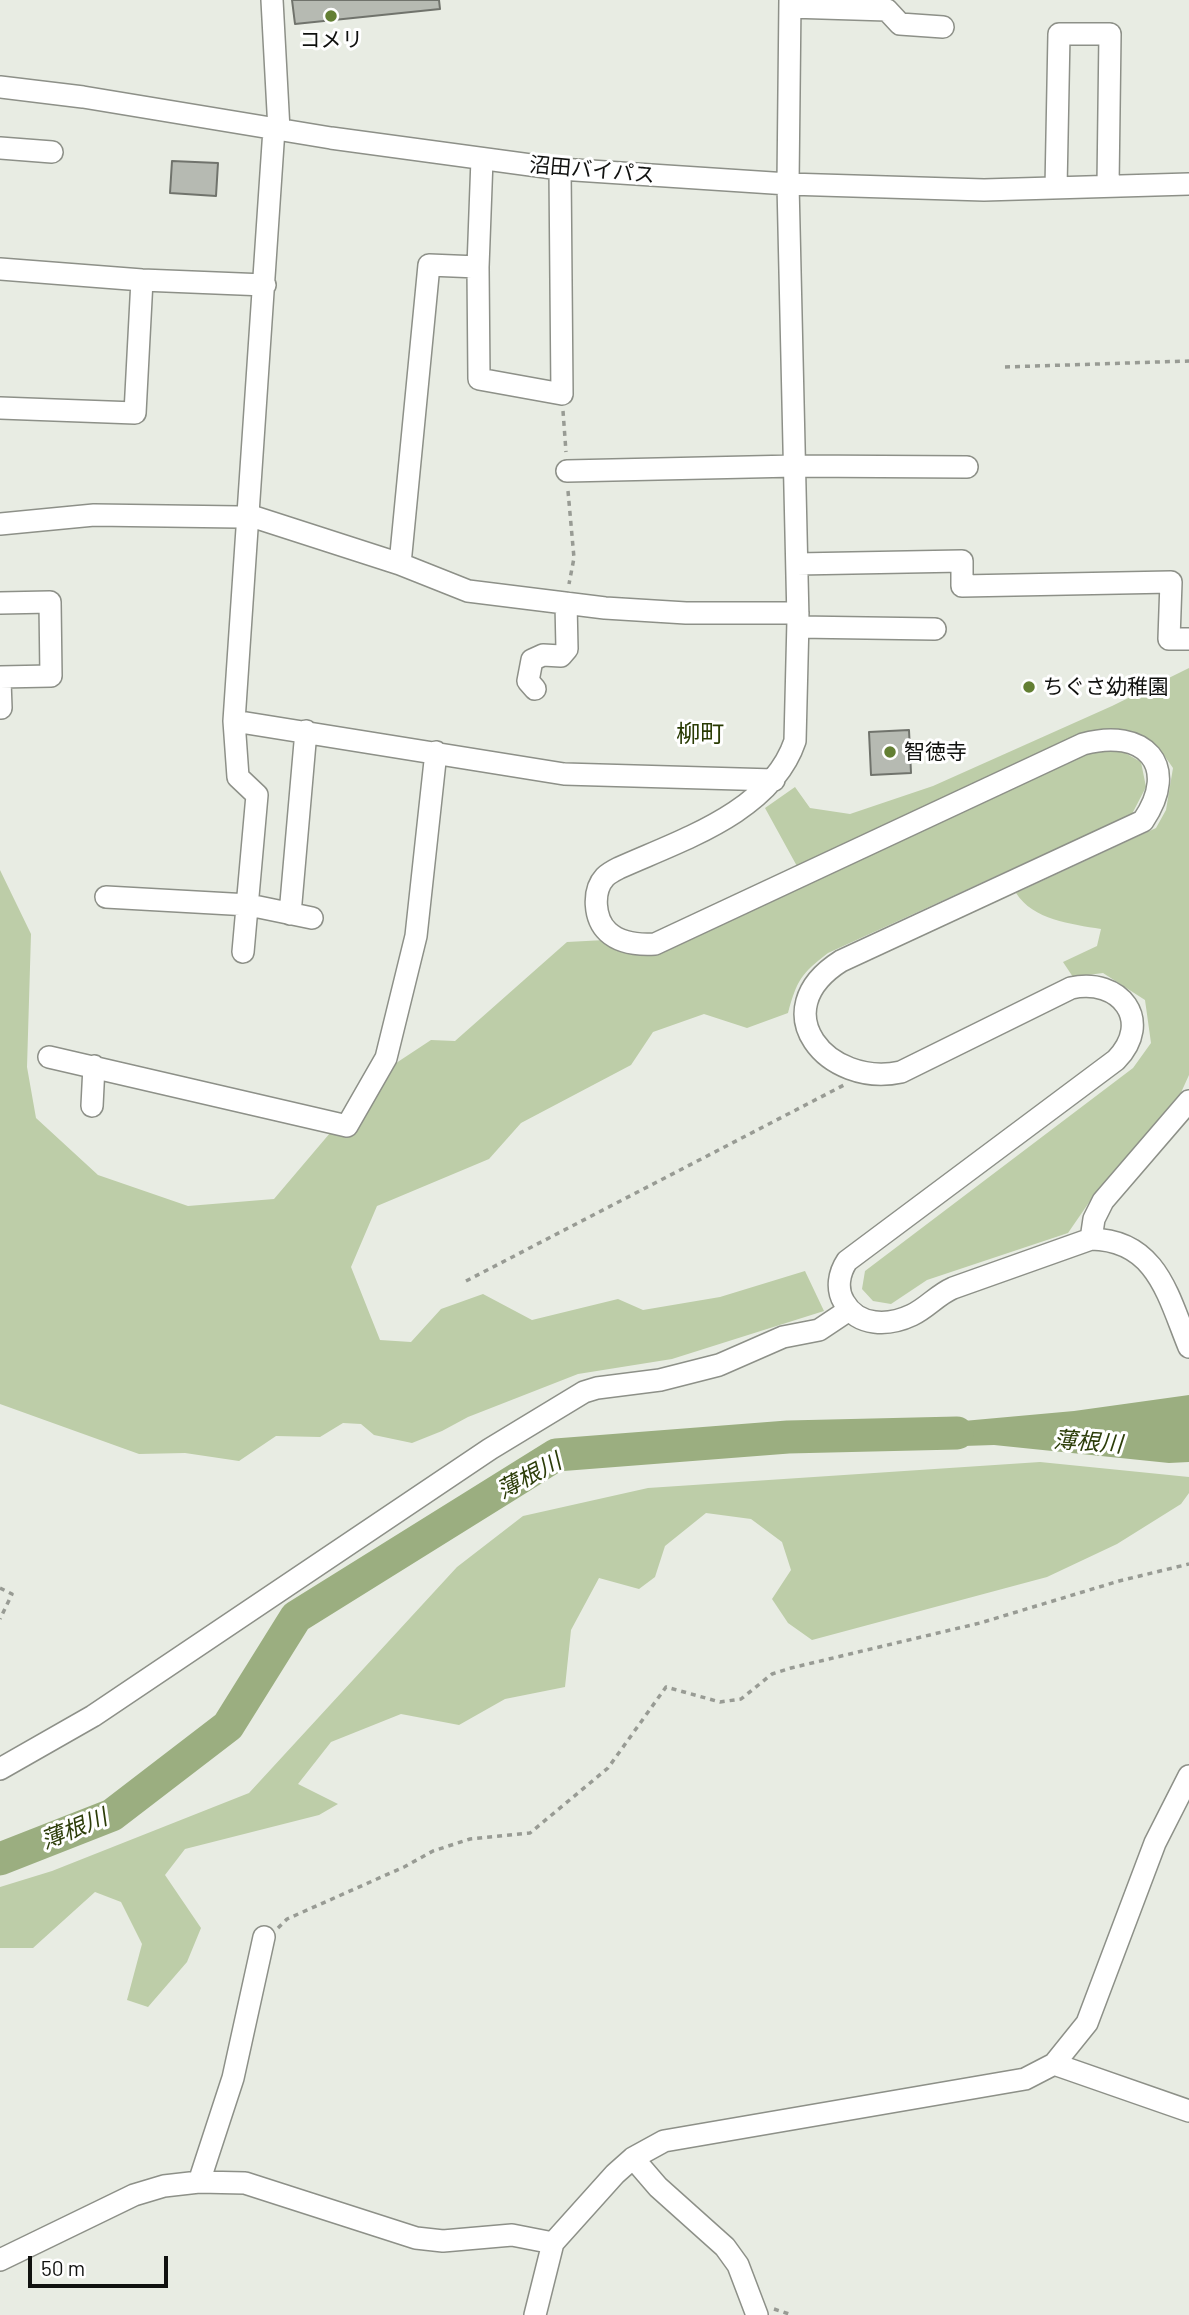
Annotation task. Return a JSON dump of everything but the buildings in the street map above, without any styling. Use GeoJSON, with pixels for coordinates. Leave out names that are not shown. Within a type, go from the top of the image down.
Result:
{"type":"FeatureCollection","features":[{"type":"Feature","properties":{"kind":"street"},"geometry":{"type":"LineString","coordinates":[[243,952],[257,795],[238,777],[234,721],[277,129],[272,0]]}},
{"type":"Feature","properties":{"kind":"street"},"geometry":{"type":"LineString","coordinates":[[943,27],[900,24],[887,10],[790,4],[788,184],[798,620],[795,741],[790,756],[774,780],[745,806],[709,827],[606,876],[598,890],[596,905],[599,922],[609,934],[624,941],[639,945],[655,944],[1083,744],[1101,739],[1124,739],[1139,745],[1153,758],[1158,770],[1158,788],[1153,806],[1143,821],[841,961],[826,970],[806,996],[804,1013],[808,1030],[818,1047],[832,1059],[858,1072],[884,1075],[901,1072],[1071,988],[1085,985],[1101,987],[1116,994],[1127,1006],[1132,1017],[1132,1034],[1127,1049],[1116,1060],[847,1261],[840,1277],[839,1291],[849,1310],[872,1322],[886,1323],[924,1308],[941,1293],[1091,1239],[1108,1240],[1124,1244],[1150,1263],[1166,1290],[1189,1347]]}},
{"type":"Feature","properties":{"kind":"street"},"geometry":{"type":"LineString","coordinates":[[1056,188],[1059,34],[1110,34],[1108,185]]}},
{"type":"Feature","properties":{"kind":"street","name":"沼田バイパス"},"geometry":{"type":"LineString","coordinates":[[0,87],[83,97],[277,129],[560,169],[788,184],[984,190],[1189,184]]}},
{"type":"Feature","properties":{"kind":"street"},"geometry":{"type":"LineString","coordinates":[[0,148],[52,152]]}},
{"type":"Feature","properties":{"kind":"street"},"geometry":{"type":"LineString","coordinates":[[482,159],[478,267],[479,379],[562,394],[560,169]]}},
{"type":"Feature","properties":{"kind":"street"},"geometry":{"type":"LineString","coordinates":[[1189,173],[1189,184]]}},
{"type":"Feature","properties":{"kind":"street"},"geometry":{"type":"LineString","coordinates":[[400,564],[429,265],[478,267]]}},
{"type":"Feature","properties":{"kind":"street"},"geometry":{"type":"LineString","coordinates":[[0,269],[142,280],[265,285]]}},
{"type":"Feature","properties":{"kind":"street"},"geometry":{"type":"LineString","coordinates":[[0,408],[135,413],[142,280]]}},
{"type":"Feature","properties":{"kind":"street"},"geometry":{"type":"LineString","coordinates":[[567,471],[795,466],[967,467]]}},
{"type":"Feature","properties":{"kind":"street"},"geometry":{"type":"LineString","coordinates":[[0,524],[94,515],[248,515],[400,564],[468,591],[605,608],[935,629]]}},
{"type":"Feature","properties":{"kind":"street"},"geometry":{"type":"LineString","coordinates":[[797,564],[962,561],[962,586],[1171,582],[1168,639],[1189,639]]}},
{"type":"Feature","properties":{"kind":"street"},"geometry":{"type":"LineString","coordinates":[[0,603],[50,602],[51,676],[0,679],[1,708]]}},
{"type":"Feature","properties":{"kind":"street"},"geometry":{"type":"LineString","coordinates":[[535,689],[528,681],[532,660],[543,655],[561,656],[567,649],[566,603]]}},
{"type":"Feature","properties":{"kind":"street"},"geometry":{"type":"LineString","coordinates":[[234,721],[564,774],[774,780]]}},
{"type":"Feature","properties":{"kind":"street"},"geometry":{"type":"LineString","coordinates":[[290,914],[306,732]]}},
{"type":"Feature","properties":{"kind":"street"},"geometry":{"type":"LineString","coordinates":[[48,1057],[347,1126],[386,1058],[416,936],[436,752]]}},
{"type":"Feature","properties":{"kind":"street"},"geometry":{"type":"LineString","coordinates":[[106,897],[249,905],[312,918]]}},
{"type":"Feature","properties":{"kind":"street"},"geometry":{"type":"LineString","coordinates":[[92,1106],[94,1066]]}},
{"type":"Feature","properties":{"kind":"street"},"geometry":{"type":"LineString","coordinates":[[1091,1239],[1094,1219],[1102,1201],[1189,1101]]}},
{"type":"Feature","properties":{"kind":"street"},"geometry":{"type":"LineString","coordinates":[[0,1769],[93,1716],[490,1449],[584,1392],[660,1380],[719,1365],[783,1337],[819,1330],[849,1310]]}},
{"type":"Feature","properties":{"kind":"street"},"geometry":{"type":"LineString","coordinates":[[535,2315],[553,2243],[615,2174],[633,2158],[664,2141],[1025,2079],[1054,2064],[1087,2023],[1155,1843],[1189,1776]]}},
{"type":"Feature","properties":{"kind":"street"},"geometry":{"type":"LineString","coordinates":[[198,2182],[233,2078],[264,1937]]}},
{"type":"Feature","properties":{"kind":"street"},"geometry":{"type":"LineString","coordinates":[[1054,2064],[1189,2111]]}},
{"type":"Feature","properties":{"kind":"street"},"geometry":{"type":"LineString","coordinates":[[633,2158],[658,2187],[725,2247],[738,2265],[757,2315]]}},
{"type":"Feature","properties":{"kind":"street"},"geometry":{"type":"LineString","coordinates":[[0,2260],[134,2195],[164,2186],[198,2182],[245,2183],[416,2238],[443,2241],[512,2235],[553,2243]]}},
{"type":"Feature","properties":{"kind":"path"},"geometry":{"type":"LineString","coordinates":[[1005,367],[1189,361]]}},
{"type":"Feature","properties":{"kind":"path"},"geometry":{"type":"LineString","coordinates":[[562,394],[573,558],[566,603]]}},
{"type":"Feature","properties":{"kind":"path"},"geometry":{"type":"LineString","coordinates":[[466,1281],[848,1083],[858,1072]]}},
{"type":"Feature","properties":{"kind":"path"},"geometry":{"type":"LineString","coordinates":[[264,1937],[287,1919],[404,1867],[433,1851],[470,1839],[530,1833],[608,1768],[666,1687],[720,1702],[741,1699],[772,1674],[791,1668],[980,1623],[1119,1581],[1189,1564]]}},
{"type":"Feature","properties":{"kind":"path"},"geometry":{"type":"LineString","coordinates":[[0,1588],[12,1594],[0,1619]]}},
{"type":"Feature","properties":{"kind":"shaded area"},"geometry":{"type":"Polygon","coordinates":[[[1189,668],[1189,1075],[1179,1097],[1090,1201],[1068,1233],[927,1280],[891,1304],[873,1301],[862,1289],[865,1271],[1133,1068],[1151,1043],[1145,1000],[1103,973],[1073,977],[1063,962],[1097,946],[1101,929],[1065,923],[1042,915],[1023,902],[1016,893],[1156,828],[1166,810],[1173,768],[1157,748],[1141,736],[1121,731],[1096,731],[798,868],[765,808],[795,787],[810,808],[850,814],[933,786],[1112,706],[1189,668]]]}},
{"type":"Feature","properties":{"kind":"shaded area"},"geometry":{"type":"Polygon","coordinates":[[[1120,750],[1141,762],[1146,787],[1132,814],[828,953],[801,978],[788,1013],[747,1028],[704,1014],[653,1032],[631,1065],[521,1123],[489,1159],[377,1206],[351,1267],[380,1340],[411,1342],[441,1309],[483,1294],[532,1320],[618,1299],[643,1310],[720,1297],[805,1271],[824,1311],[672,1359],[578,1374],[468,1417],[412,1443],[374,1435],[361,1424],[343,1423],[320,1437],[276,1436],[239,1461],[185,1453],[139,1454],[0,1404],[0,870],[31,934],[27,1067],[36,1118],[98,1175],[188,1206],[274,1199],[381,1073],[431,1040],[455,1041],[567,942],[605,940],[619,948],[1085,752],[1120,750]]]}},
{"type":"Feature","properties":{"kind":"shaded area"},"geometry":{"type":"Polygon","coordinates":[[[1040,1462],[1189,1477],[1189,1493],[1181,1504],[1117,1544],[1047,1577],[812,1640],[788,1623],[772,1599],[791,1570],[782,1542],[751,1519],[706,1513],[665,1546],[655,1577],[639,1589],[599,1578],[571,1630],[565,1687],[505,1699],[459,1725],[401,1714],[331,1742],[298,1784],[338,1804],[319,1815],[185,1849],[165,1875],[201,1928],[187,1962],[148,2007],[127,2000],[142,1944],[121,1902],[95,1892],[33,1948],[0,1948],[0,1887],[52,1871],[249,1793],[457,1567],[523,1516],[648,1488],[1040,1462]]]}},
{"type":"Feature","properties":{"kind":"water"},"geometry":{"type":"Polygon","coordinates":[[[1189,1395],[1189,1462],[1169,1463],[994,1445],[902,1448],[919,1425],[1074,1411],[1189,1395]]]}},
{"type":"Feature","properties":{"kind":"waterway","name":"薄根川"},"geometry":{"type":"LineString","coordinates":[[0,1859],[112,1815],[228,1726],[296,1617],[556,1455],[788,1437],[957,1433]]}},
{"type":"Feature","properties":{"kind":"place","name":"コメリ"},"geometry":{"type":"Point","coordinates":[331,16]}},
{"type":"Feature","properties":{"kind":"place","name":"ちぐさ幼稚園"},"geometry":{"type":"Point","coordinates":[1029,687]}},
{"type":"Feature","properties":{"kind":"place","name":"智徳寺"},"geometry":{"type":"Point","coordinates":[890,752]}},
{"type":"Feature","properties":{"kind":"district","name":"柳町"},"geometry":{"type":"Point","coordinates":[700,734]}}]}
